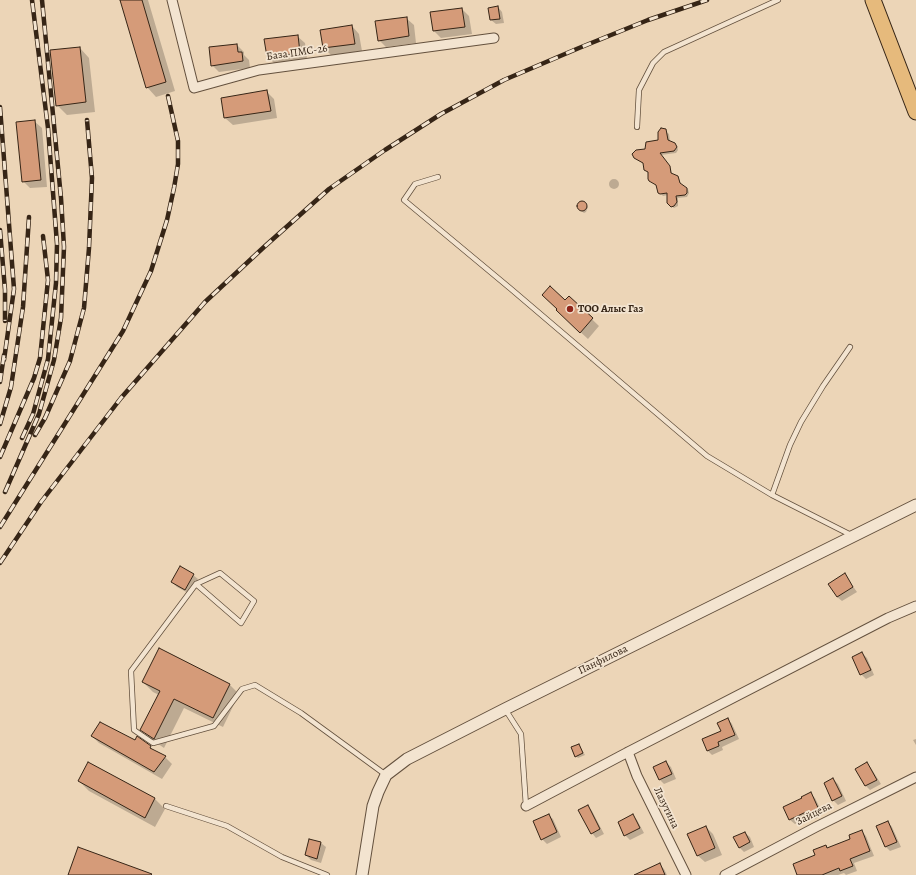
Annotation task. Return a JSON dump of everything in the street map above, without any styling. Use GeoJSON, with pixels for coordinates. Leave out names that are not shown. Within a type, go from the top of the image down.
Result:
{"type":"FeatureCollection","features":[{"type":"Feature","properties":{"kind":"highway"},"geometry":{"type":"LineString","coordinates":[[873,0],[916,112]]}},
{"type":"Feature","properties":{"kind":"street","name":"База ПМС-26"},"geometry":{"type":"LineString","coordinates":[[172,0],[194,88],[259,70],[494,38]]}},
{"type":"Feature","properties":{"kind":"street","name":"Панфилова"},"geometry":{"type":"LineString","coordinates":[[362,875],[373,806],[378,792],[386,775],[407,759],[916,505]]}},
{"type":"Feature","properties":{"kind":"street"},"geometry":{"type":"LineString","coordinates":[[526,806],[888,618],[916,606]]}},
{"type":"Feature","properties":{"kind":"street","name":"Лазутина"},"geometry":{"type":"LineString","coordinates":[[628,752],[637,776],[686,875]]}},
{"type":"Feature","properties":{"kind":"street","name":"Зайцева"},"geometry":{"type":"LineString","coordinates":[[725,875],[916,776]]}},
{"type":"Feature","properties":{"kind":"lane"},"geometry":{"type":"LineString","coordinates":[[637,127],[639,90],[653,63],[664,52],[778,0]]}},
{"type":"Feature","properties":{"kind":"lane"},"geometry":{"type":"LineString","coordinates":[[438,177],[415,184],[404,200],[707,456],[772,495],[853,536]]}},
{"type":"Feature","properties":{"kind":"lane"},"geometry":{"type":"LineString","coordinates":[[772,495],[790,445],[801,422],[823,386],[850,347]]}},
{"type":"Feature","properties":{"kind":"lane"},"geometry":{"type":"LineString","coordinates":[[196,584],[241,623],[254,601],[220,573],[196,584],[131,671],[134,730],[153,743],[214,726],[242,689],[255,685],[301,713],[386,775]]}},
{"type":"Feature","properties":{"kind":"lane"},"geometry":{"type":"LineString","coordinates":[[505,709],[521,734],[526,806]]}},
{"type":"Feature","properties":{"kind":"lane"},"geometry":{"type":"LineString","coordinates":[[166,806],[227,826],[282,857],[327,875]]}},
{"type":"Feature","properties":{"kind":"building"},"geometry":{"type":"Polygon","coordinates":[[[120,0],[142,0],[166,82],[146,88],[120,0]]]}},
{"type":"Feature","properties":{"kind":"building"},"geometry":{"type":"Polygon","coordinates":[[[498,6],[500,19],[490,20],[488,8],[498,6]]]}},
{"type":"Feature","properties":{"kind":"building"},"geometry":{"type":"Polygon","coordinates":[[[462,8],[465,27],[433,31],[430,12],[462,8]]]}},
{"type":"Feature","properties":{"kind":"building"},"geometry":{"type":"Polygon","coordinates":[[[407,17],[409,36],[378,41],[375,21],[407,17]]]}},
{"type":"Feature","properties":{"kind":"building"},"geometry":{"type":"Polygon","coordinates":[[[352,25],[355,44],[323,48],[320,30],[352,25]]]}},
{"type":"Feature","properties":{"kind":"building"},"geometry":{"type":"Polygon","coordinates":[[[298,35],[300,53],[267,57],[264,39],[298,35]]]}},
{"type":"Feature","properties":{"kind":"building"},"geometry":{"type":"Polygon","coordinates":[[[237,44],[238,52],[242,52],[243,61],[211,66],[209,47],[237,44]]]}},
{"type":"Feature","properties":{"kind":"building"},"geometry":{"type":"Polygon","coordinates":[[[80,47],[86,102],[56,106],[50,50],[80,47]]]}},
{"type":"Feature","properties":{"kind":"building"},"geometry":{"type":"Polygon","coordinates":[[[267,90],[271,111],[224,118],[221,98],[267,90]]]}},
{"type":"Feature","properties":{"kind":"building"},"geometry":{"type":"Polygon","coordinates":[[[35,120],[41,180],[22,182],[16,122],[35,120]]]}},
{"type":"Feature","properties":{"kind":"building"},"geometry":{"type":"Polygon","coordinates":[[[661,128],[666,129],[668,140],[675,143],[677,147],[674,151],[660,153],[670,166],[671,173],[678,176],[680,183],[687,188],[687,193],[685,195],[676,196],[677,202],[671,207],[667,203],[667,193],[658,193],[656,185],[648,179],[648,172],[644,170],[643,163],[634,158],[632,154],[636,150],[645,149],[646,142],[658,140],[658,132],[661,128]]]}},
{"type":"Feature","properties":{"kind":"building"},"geometry":{"type":"Polygon","coordinates":[[[580,201],[584,201],[586,202],[586,210],[580,211],[577,208],[577,204],[580,201]]]}},
{"type":"Feature","properties":{"kind":"building","name":"ТОО Алыс Газ"},"geometry":{"type":"Polygon","coordinates":[[[550,286],[565,300],[569,296],[593,318],[580,333],[542,295],[550,286]]]}},
{"type":"Feature","properties":{"kind":"building"},"geometry":{"type":"Polygon","coordinates":[[[180,566],[194,574],[185,590],[171,582],[180,566]]]}},
{"type":"Feature","properties":{"kind":"building"},"geometry":{"type":"Polygon","coordinates":[[[845,573],[853,587],[837,597],[828,584],[845,573]]]}},
{"type":"Feature","properties":{"kind":"building"},"geometry":{"type":"Polygon","coordinates":[[[159,648],[230,684],[213,718],[174,699],[154,739],[140,730],[160,691],[142,682],[159,648]]]}},
{"type":"Feature","properties":{"kind":"building"},"geometry":{"type":"Polygon","coordinates":[[[862,652],[871,670],[860,675],[852,657],[862,652]]]}},
{"type":"Feature","properties":{"kind":"building"},"geometry":{"type":"Polygon","coordinates":[[[728,718],[735,735],[718,742],[719,746],[707,751],[702,739],[721,731],[717,723],[728,718]]]}},
{"type":"Feature","properties":{"kind":"building"},"geometry":{"type":"Polygon","coordinates":[[[100,722],[135,740],[137,736],[151,746],[150,748],[166,756],[154,772],[91,736],[100,722]]]}},
{"type":"Feature","properties":{"kind":"building"},"geometry":{"type":"Polygon","coordinates":[[[579,744],[583,753],[575,757],[571,747],[579,744]]]}},
{"type":"Feature","properties":{"kind":"building"},"geometry":{"type":"Polygon","coordinates":[[[666,761],[672,774],[659,780],[653,767],[666,761]]]}},
{"type":"Feature","properties":{"kind":"building"},"geometry":{"type":"Polygon","coordinates":[[[88,762],[155,798],[145,818],[78,781],[88,762]]]}},
{"type":"Feature","properties":{"kind":"building"},"geometry":{"type":"Polygon","coordinates":[[[867,762],[877,780],[865,786],[855,769],[867,762]]]}},
{"type":"Feature","properties":{"kind":"building"},"geometry":{"type":"Polygon","coordinates":[[[833,778],[842,796],[832,801],[824,783],[833,778]]]}},
{"type":"Feature","properties":{"kind":"building"},"geometry":{"type":"Polygon","coordinates":[[[811,792],[819,810],[810,815],[808,811],[789,820],[783,807],[811,792]]]}},
{"type":"Feature","properties":{"kind":"building"},"geometry":{"type":"Polygon","coordinates":[[[588,805],[600,829],[591,834],[578,810],[588,805]]]}},
{"type":"Feature","properties":{"kind":"building"},"geometry":{"type":"Polygon","coordinates":[[[549,814],[557,832],[541,840],[533,821],[549,814]]]}},
{"type":"Feature","properties":{"kind":"building"},"geometry":{"type":"Polygon","coordinates":[[[633,814],[640,828],[624,836],[618,822],[633,814]]]}},
{"type":"Feature","properties":{"kind":"building"},"geometry":{"type":"Polygon","coordinates":[[[888,821],[897,842],[885,847],[876,826],[888,821]]]}},
{"type":"Feature","properties":{"kind":"building"},"geometry":{"type":"Polygon","coordinates":[[[706,826],[715,848],[697,856],[687,834],[706,826]]]}},
{"type":"Feature","properties":{"kind":"building"},"geometry":{"type":"Polygon","coordinates":[[[862,830],[870,851],[850,859],[853,866],[840,871],[839,868],[822,875],[797,875],[793,864],[815,855],[813,850],[826,845],[827,848],[850,839],[849,835],[862,830]]]}},
{"type":"Feature","properties":{"kind":"building"},"geometry":{"type":"Polygon","coordinates":[[[745,832],[750,842],[739,848],[733,837],[745,832]]]}},
{"type":"Feature","properties":{"kind":"building"},"geometry":{"type":"Polygon","coordinates":[[[309,839],[321,842],[317,859],[305,855],[309,839]]]}},
{"type":"Feature","properties":{"kind":"building"},"geometry":{"type":"Polygon","coordinates":[[[78,847],[152,874],[68,875],[78,847]]]}},
{"type":"Feature","properties":{"kind":"building"},"geometry":{"type":"Polygon","coordinates":[[[660,863],[665,875],[634,875],[660,863]]]}},
{"type":"Feature","properties":{"kind":"railway"},"geometry":{"type":"LineString","coordinates":[[22,438],[33,414],[48,359],[56,283],[57,244],[48,128],[32,0]]}},
{"type":"Feature","properties":{"kind":"railway"},"geometry":{"type":"LineString","coordinates":[[5,492],[39,414],[54,360],[61,318],[64,247],[61,198],[42,0]]}},
{"type":"Feature","properties":{"kind":"railway"},"geometry":{"type":"LineString","coordinates":[[0,563],[41,502],[121,398],[205,302],[329,189],[385,150],[441,114],[504,80],[648,20],[707,0]]}},
{"type":"Feature","properties":{"kind":"railway"},"geometry":{"type":"LineString","coordinates":[[0,527],[123,331],[151,271],[167,220],[178,164],[178,141],[168,96]]}},
{"type":"Feature","properties":{"kind":"railway"},"geometry":{"type":"LineString","coordinates":[[0,107],[14,289],[4,360]]}},
{"type":"Feature","properties":{"kind":"railway"},"geometry":{"type":"LineString","coordinates":[[35,435],[45,418],[70,361],[84,308],[89,248],[92,178],[87,120]]}},
{"type":"Feature","properties":{"kind":"railway"},"geometry":{"type":"LineString","coordinates":[[0,424],[11,387],[23,307],[29,217]]}},
{"type":"Feature","properties":{"kind":"railway"},"geometry":{"type":"LineString","coordinates":[[0,230],[5,290],[5,321]]}},
{"type":"Feature","properties":{"kind":"railway"},"geometry":{"type":"LineString","coordinates":[[0,457],[34,378],[40,358],[48,280],[43,236]]}},
{"type":"Feature","properties":{"kind":"railway"},"geometry":{"type":"LineString","coordinates":[[0,382],[4,355]]}},
{"type":"Feature","properties":{"kind":"place","name":"ТОО Алыс Газ"},"geometry":{"type":"Point","coordinates":[570,309]}}]}
